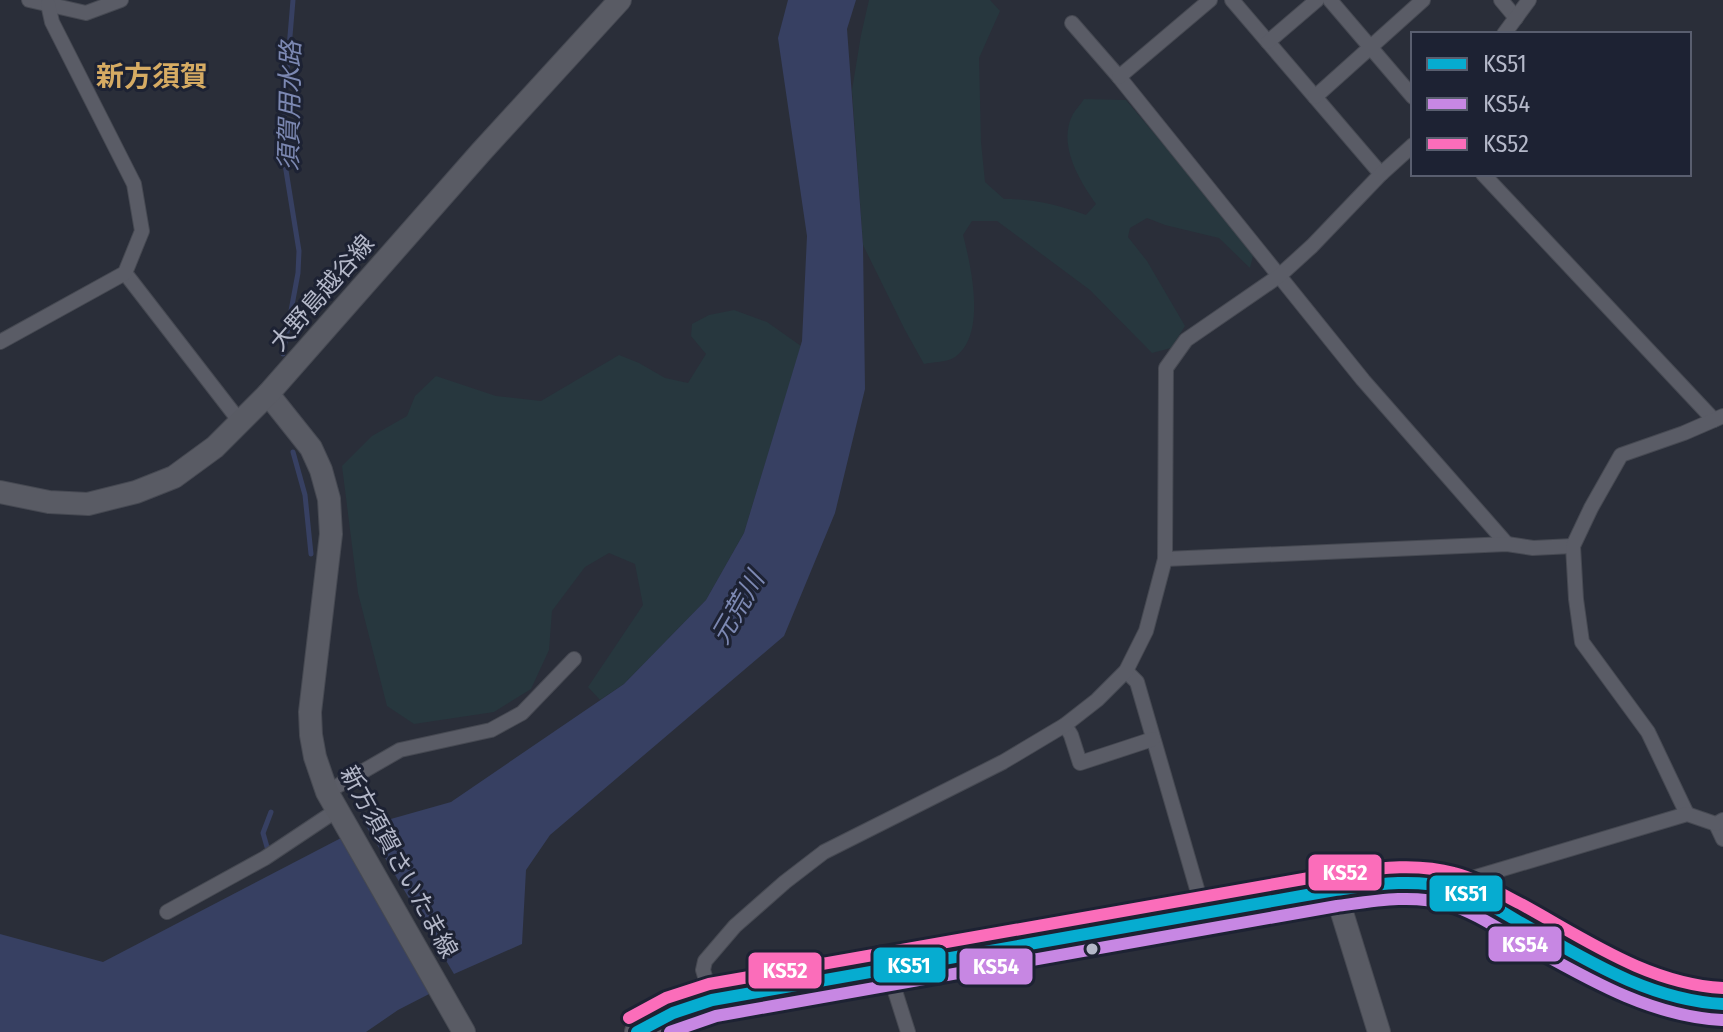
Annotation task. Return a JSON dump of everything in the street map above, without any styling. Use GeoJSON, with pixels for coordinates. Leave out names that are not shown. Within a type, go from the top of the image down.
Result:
{"type":"FeatureCollection","features":[{"type":"Feature","properties":{"kind":"main road","name":"大野島越谷線"},"geometry":{"type":"LineString","coordinates":[[0,492],[49,502],[88,504],[136,492],[174,477],[215,447],[268,394],[620,0]]}},
{"type":"Feature","properties":{"kind":"main road","name":"新方須賀さいたま線"},"geometry":{"type":"LineString","coordinates":[[268,394],[311,448],[329,499],[331,534],[310,712],[315,757],[336,807],[464,1032]]}},
{"type":"Feature","properties":{"kind":"main road"},"geometry":{"type":"LineString","coordinates":[[637,1032],[685,1007],[712,1000],[1335,890],[1400,883],[1452,889],[1504,913],[1633,982],[1671,997],[1723,1004]]}},
{"type":"Feature","properties":{"kind":"main road"},"geometry":{"type":"LineString","coordinates":[[1335,890],[1379,1032]]}},
{"type":"Feature","properties":{"kind":"street"},"geometry":{"type":"LineString","coordinates":[[29,0],[86,13],[121,0]]}},
{"type":"Feature","properties":{"kind":"street"},"geometry":{"type":"LineString","coordinates":[[1119,77],[1210,0]]}},
{"type":"Feature","properties":{"kind":"street"},"geometry":{"type":"LineString","coordinates":[[1232,0],[1381,174]]}},
{"type":"Feature","properties":{"kind":"street"},"geometry":{"type":"LineString","coordinates":[[1268,42],[1317,0]]}},
{"type":"Feature","properties":{"kind":"street"},"geometry":{"type":"LineString","coordinates":[[1330,0],[1411,95]]}},
{"type":"Feature","properties":{"kind":"street"},"geometry":{"type":"LineString","coordinates":[[1315,97],[1423,0]]}},
{"type":"Feature","properties":{"kind":"street"},"geometry":{"type":"LineString","coordinates":[[1501,0],[1516,18]]}},
{"type":"Feature","properties":{"kind":"street"},"geometry":{"type":"LineString","coordinates":[[1506,32],[1529,0]]}},
{"type":"Feature","properties":{"kind":"street"},"geometry":{"type":"LineString","coordinates":[[0,342],[125,273],[142,231],[134,184],[52,22],[48,4]]}},
{"type":"Feature","properties":{"kind":"street"},"geometry":{"type":"LineString","coordinates":[[1072,23],[1363,380],[1507,544]]}},
{"type":"Feature","properties":{"kind":"street"},"geometry":{"type":"LineString","coordinates":[[712,1000],[703,970],[705,961],[735,926],[785,882],[824,852],[1003,762],[1065,725],[1097,700],[1126,671],[1146,631],[1165,559],[1166,368],[1186,340],[1279,276],[1411,147]]}},
{"type":"Feature","properties":{"kind":"street"},"geometry":{"type":"LineString","coordinates":[[1485,176],[1718,418],[1621,455],[1573,546],[1582,642],[1648,732],[1687,814]]}},
{"type":"Feature","properties":{"kind":"street"},"geometry":{"type":"LineString","coordinates":[[125,273],[241,423]]}},
{"type":"Feature","properties":{"kind":"street"},"geometry":{"type":"LineString","coordinates":[[1165,559],[1507,544],[1533,548],[1573,546]]}},
{"type":"Feature","properties":{"kind":"street"},"geometry":{"type":"LineString","coordinates":[[167,912],[265,858],[336,807],[400,750],[491,730],[522,713],[574,659]]}},
{"type":"Feature","properties":{"kind":"street"},"geometry":{"type":"LineString","coordinates":[[1126,671],[1137,682],[1204,913]]}},
{"type":"Feature","properties":{"kind":"street"},"geometry":{"type":"LineString","coordinates":[[1065,725],[1080,763],[1153,739]]}},
{"type":"Feature","properties":{"kind":"street"},"geometry":{"type":"LineString","coordinates":[[1452,889],[1459,882],[1687,814],[1719,822],[1723,839]]}},
{"type":"Feature","properties":{"kind":"street"},"geometry":{"type":"LineString","coordinates":[[888,969],[908,1032]]}},
{"type":"Feature","properties":{"kind":"shaded area"},"geometry":{"type":"Polygon","coordinates":[[[869,0],[990,0],[1000,11],[979,58],[985,182],[1004,199],[1046,203],[1086,215],[1096,204],[1072,161],[1067,137],[1069,125],[1084,99],[1126,100],[1254,252],[1250,268],[1219,238],[1147,218],[1130,228],[1128,237],[1147,261],[1185,326],[1171,348],[1152,353],[1090,290],[997,221],[972,221],[963,235],[974,299],[971,333],[965,347],[955,357],[924,364],[863,245],[852,90],[869,0]]]}},
{"type":"Feature","properties":{"kind":"shaded area"},"geometry":{"type":"Polygon","coordinates":[[[734,310],[767,322],[801,346],[744,533],[706,600],[624,684],[600,700],[588,687],[643,605],[635,564],[609,553],[585,567],[552,611],[549,650],[531,689],[494,712],[414,724],[387,706],[358,593],[342,466],[372,436],[407,416],[415,396],[436,376],[496,396],[541,401],[619,355],[665,378],[688,383],[706,354],[691,336],[692,324],[709,315],[734,310]]]}},
{"type":"Feature","properties":{"kind":"water","name":"元荒川"},"geometry":{"type":"Polygon","coordinates":[[[788,0],[856,0],[847,29],[863,245],[865,389],[835,513],[784,636],[550,835],[526,870],[522,944],[454,974],[366,826],[451,802],[624,684],[706,600],[744,533],[802,341],[807,236],[778,38],[788,0]]]}},
{"type":"Feature","properties":{"kind":"water"},"geometry":{"type":"Polygon","coordinates":[[[341,838],[433,992],[398,1010],[366,1032],[0,1032],[0,934],[103,962],[341,838]]]}},
{"type":"Feature","properties":{"kind":"waterway","name":"須賀用水路"},"geometry":{"type":"LineString","coordinates":[[283,354],[299,251],[284,158],[284,108],[293,0]]}},
{"type":"Feature","properties":{"kind":"waterway","name":"須賀用水路"},"geometry":{"type":"LineString","coordinates":[[293,452],[305,495],[311,554]]}},
{"type":"Feature","properties":{"kind":"waterway","name":"須賀用水路"},"geometry":{"type":"LineString","coordinates":[[267,847],[263,833],[271,812]]}},
{"type":"Feature","properties":{"kind":"transit line","name":"KS52"},"geometry":{"type":"LineString","coordinates":[[629,1018],[666,998],[709,984],[1332,874],[1393,868],[1424,868],[1463,876],[1643,969],[1695,985],[1723,988]]}},
{"type":"Feature","properties":{"kind":"transit line","name":"KS51"},"geometry":{"type":"LineString","coordinates":[[637,1032],[673,1013],[712,1000],[1335,890],[1407,883],[1436,885],[1469,895],[1593,963],[1643,986],[1695,1001],[1723,1004]]}},
{"type":"Feature","properties":{"kind":"transit line","name":"KS54"},"geometry":{"type":"LineString","coordinates":[[670,1032],[716,1016],[1337,906],[1406,899],[1433,901],[1466,911],[1591,980],[1642,1002],[1694,1017],[1722,1020]]}},
{"type":"Feature","properties":{"kind":"district","name":"新方須賀"},"geometry":{"type":"Point","coordinates":[152,76]}}]}
